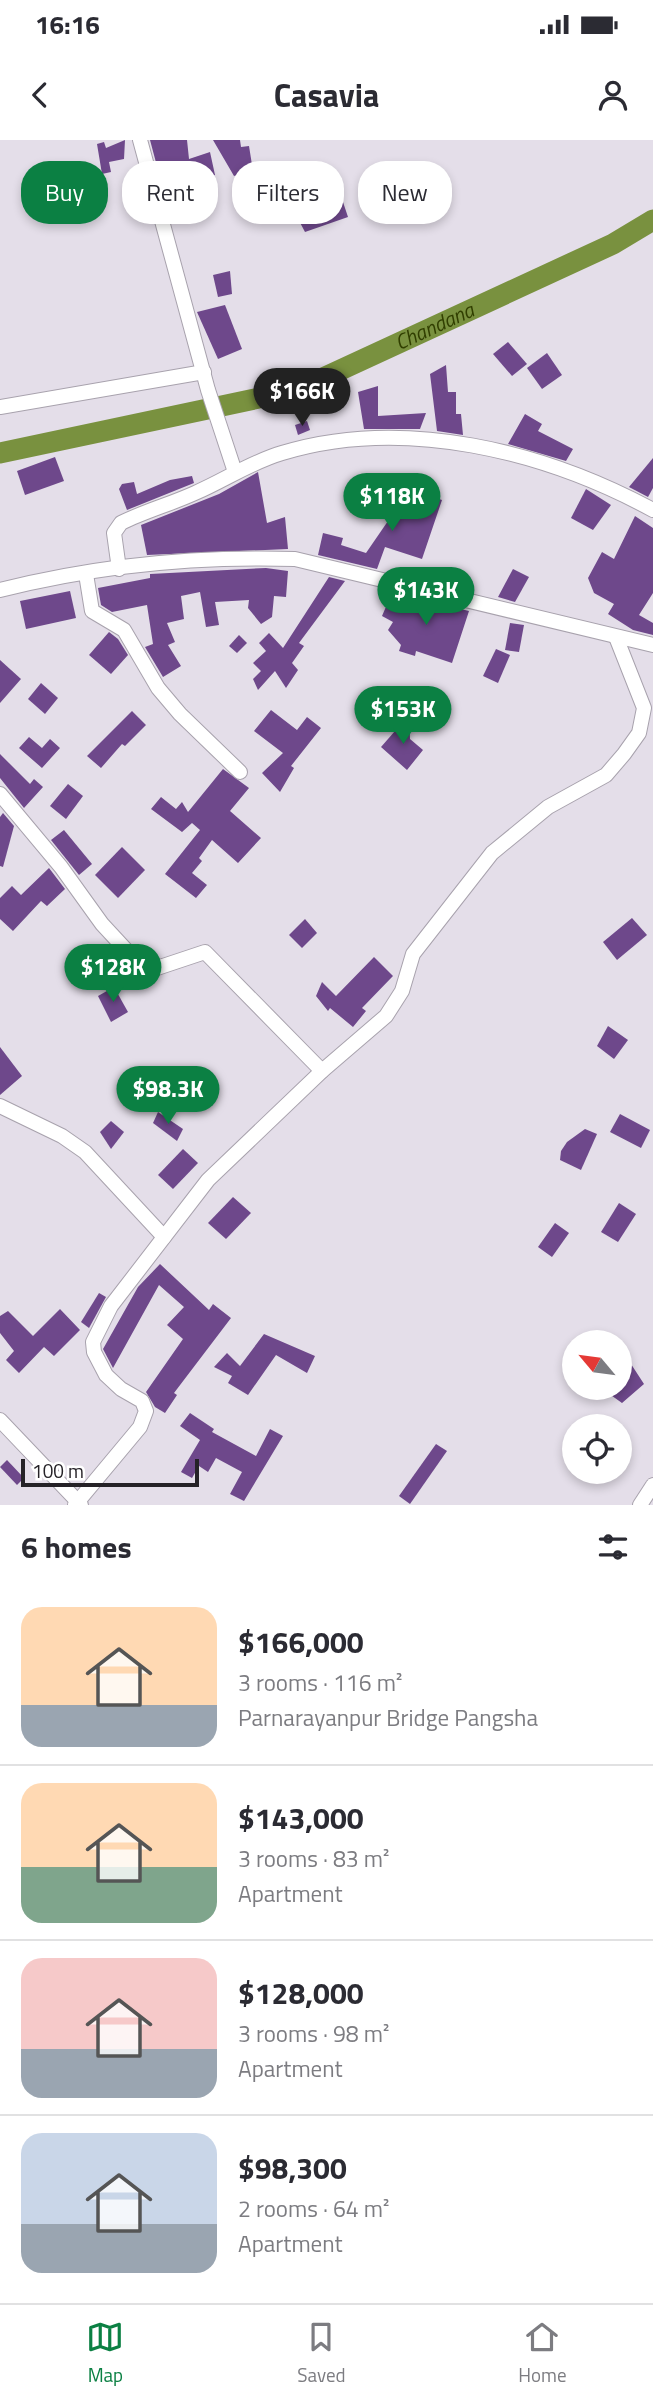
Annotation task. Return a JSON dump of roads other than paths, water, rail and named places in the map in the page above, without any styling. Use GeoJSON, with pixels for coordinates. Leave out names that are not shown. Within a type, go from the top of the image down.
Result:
{"type":"FeatureCollection","features":[{"type":"Feature","properties":{"kind":"street"},"geometry":{"type":"LineString","coordinates":[[140,140],[208,390],[235,472]]}},
{"type":"Feature","properties":{"kind":"street"},"geometry":{"type":"LineString","coordinates":[[0,407],[204,372]]}},
{"type":"Feature","properties":{"kind":"street"},"geometry":{"type":"LineString","coordinates":[[119,569],[114,533],[121,523],[191,495],[235,472],[284,452],[353,439],[421,439],[460,443],[548,465],[603,485],[653,510]]}},
{"type":"Feature","properties":{"kind":"street"},"geometry":{"type":"LineString","coordinates":[[0,590],[119,569],[201,560],[295,559],[653,645]]}},
{"type":"Feature","properties":{"kind":"street"},"geometry":{"type":"LineString","coordinates":[[86,574],[92,611],[124,630],[146,671],[180,714],[240,772]]}},
{"type":"Feature","properties":{"kind":"street"},"geometry":{"type":"LineString","coordinates":[[0,1420],[78,1504],[140,1427],[146,1411],[142,1401],[121,1389],[99,1366],[93,1342],[111,1306],[208,1180],[322,1071],[386,1016],[402,991],[413,954],[492,853],[548,807],[606,775],[639,733],[644,708],[617,637]]}},
{"type":"Feature","properties":{"kind":"street"},"geometry":{"type":"LineString","coordinates":[[0,794],[61,867],[102,924],[139,964],[154,969],[205,952],[322,1071]]}},
{"type":"Feature","properties":{"kind":"street"},"geometry":{"type":"LineString","coordinates":[[0,1106],[62,1136],[85,1152],[164,1237]]}},
{"type":"Feature","properties":{"kind":"street"},"geometry":{"type":"LineString","coordinates":[[640,1505],[653,1485]]}},
{"type":"Feature","properties":{"kind":"waterway","name":"Chandana"},"geometry":{"type":"LineString","coordinates":[[0,453],[297,390],[613,244],[653,220]]}}]}
